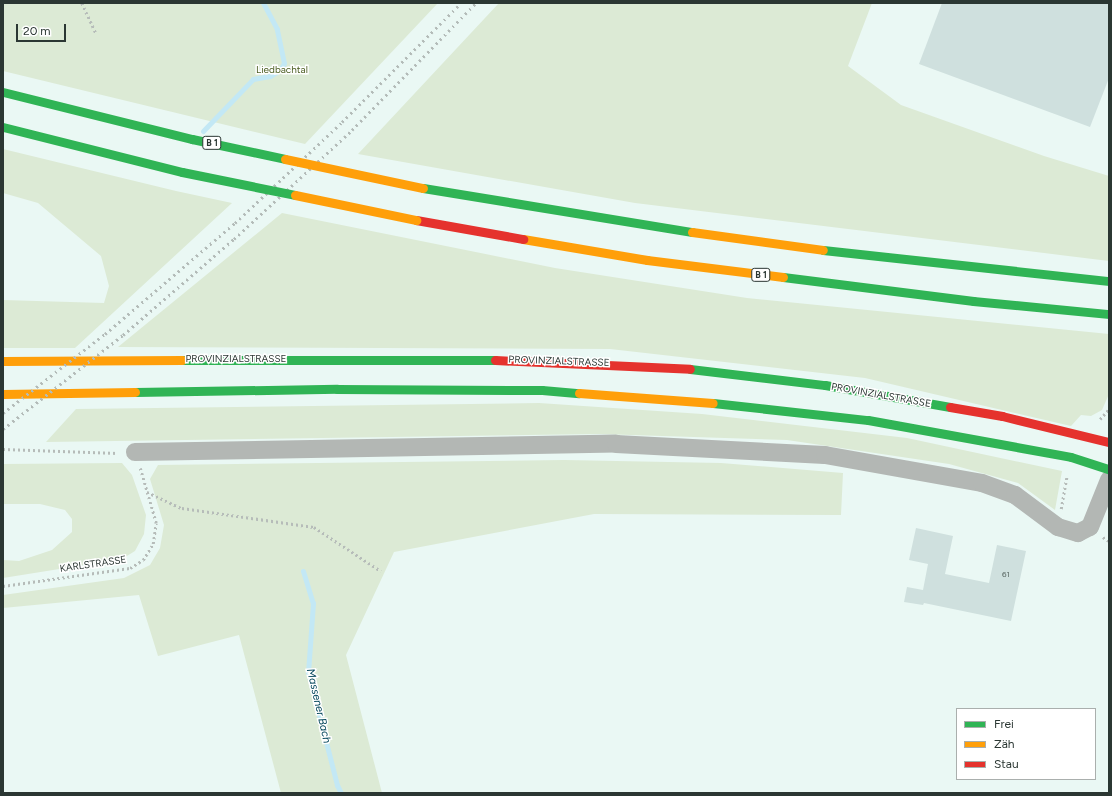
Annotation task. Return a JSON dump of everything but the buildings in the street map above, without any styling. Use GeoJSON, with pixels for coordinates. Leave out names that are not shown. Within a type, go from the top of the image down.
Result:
{"type":"FeatureCollection","features":[{"type":"Feature","properties":{"kind":"main road","name":"B 1"},"geometry":{"type":"LineString","coordinates":[[3,92],[192,139],[423,188],[629,223],[829,251],[1109,281]]}},
{"type":"Feature","properties":{"kind":"main road","name":"B 1"},"geometry":{"type":"LineString","coordinates":[[3,127],[182,172],[416,220],[647,260],[973,301],[1109,314]]}},
{"type":"Feature","properties":{"kind":"main road","name":"PROVINZIALSTRASSE"},"geometry":{"type":"LineString","coordinates":[[3,361],[453,358],[622,364],[688,369],[825,385],[1002,416],[1109,442]]}},
{"type":"Feature","properties":{"kind":"main road"},"geometry":{"type":"LineString","coordinates":[[3,394],[337,389],[550,391],[746,405],[868,420],[992,441],[1071,457],[1109,469]]}},
{"type":"Feature","properties":{"kind":"street"},"geometry":{"type":"LineString","coordinates":[[135,452],[616,444],[825,455],[982,483],[1015,495],[1058,527],[1078,533],[1090,527],[1109,480]]}},
{"type":"Feature","properties":{"kind":"path"},"geometry":{"type":"LineString","coordinates":[[82,3],[96,33]]}},
{"type":"Feature","properties":{"kind":"path"},"geometry":{"type":"LineString","coordinates":[[3,449],[108,453]]}},
{"type":"Feature","properties":{"kind":"path","name":"KARLSTRASSE"},"geometry":{"type":"LineString","coordinates":[[3,586],[130,568],[143,560],[153,544],[156,523],[135,452]]}},
{"type":"Feature","properties":{"kind":"path"},"geometry":{"type":"LineString","coordinates":[[147,492],[182,508],[314,527],[381,571]]}},
{"type":"Feature","properties":{"kind":"green space","name":"Liedbachtal"},"geometry":{"type":"Polygon","coordinates":[[[3,3],[438,3],[305,144],[3,71],[3,3]]]}},
{"type":"Feature","properties":{"kind":"green space"},"geometry":{"type":"Polygon","coordinates":[[[499,3],[872,3],[848,66],[901,105],[1044,156],[1109,176],[1109,261],[635,203],[358,154],[499,3]]]}},
{"type":"Feature","properties":{"kind":"green space"},"geometry":{"type":"Polygon","coordinates":[[[3,149],[232,203],[75,348],[3,348],[3,300],[104,303],[109,286],[101,256],[38,203],[3,193],[3,149]]]}},
{"type":"Feature","properties":{"kind":"green space"},"geometry":{"type":"Polygon","coordinates":[[[282,213],[555,268],[747,298],[1109,334],[1109,394],[1102,410],[1091,416],[1081,415],[1071,426],[865,378],[610,349],[118,347],[282,213]]]}},
{"type":"Feature","properties":{"kind":"green space"},"geometry":{"type":"Polygon","coordinates":[[[539,403],[702,414],[907,438],[1062,471],[1055,510],[1018,483],[949,464],[787,440],[600,434],[46,442],[76,409],[539,403]]]}},
{"type":"Feature","properties":{"kind":"green space"},"geometry":{"type":"Polygon","coordinates":[[[564,460],[721,463],[843,473],[841,515],[594,514],[394,552],[346,655],[382,793],[281,793],[239,635],[158,656],[139,595],[3,608],[3,595],[124,578],[150,565],[160,548],[164,525],[150,479],[158,465],[564,460]]]}},
{"type":"Feature","properties":{"kind":"green space"},"geometry":{"type":"Polygon","coordinates":[[[122,463],[132,475],[146,515],[144,534],[135,551],[122,559],[3,578],[3,560],[19,561],[52,550],[72,532],[72,519],[65,510],[40,504],[3,504],[3,464],[122,463]]]}},
{"type":"Feature","properties":{"kind":"waterway","name":"Massener Bach"},"geometry":{"type":"LineString","coordinates":[[203,131],[253,79],[270,76],[280,70],[284,63],[277,29],[263,3]]}},
{"type":"Feature","properties":{"kind":"waterway","name":"Massener Bach"},"geometry":{"type":"LineString","coordinates":[[303,571],[313,603],[308,672],[337,785],[341,793]]}},
{"type":"Feature","properties":{"kind":"railway"},"geometry":{"type":"LineString","coordinates":[[3,413],[105,334],[235,223],[342,122],[461,3]]}},
{"type":"Feature","properties":{"kind":"railway"},"geometry":{"type":"LineString","coordinates":[[3,429],[123,335],[234,239],[352,130],[476,3]]}},
{"type":"Feature","properties":{"kind":"traffic: fast"},"geometry":{"type":"LineString","coordinates":[[3,92],[192,139],[285,159]]}},
{"type":"Feature","properties":{"kind":"traffic: fast"},"geometry":{"type":"LineString","coordinates":[[3,127],[182,172],[295,195]]}},
{"type":"Feature","properties":{"kind":"traffic: fast"},"geometry":{"type":"LineString","coordinates":[[423,188],[692,232]]}},
{"type":"Feature","properties":{"kind":"traffic: fast"},"geometry":{"type":"LineString","coordinates":[[823,250],[1109,281]]}},
{"type":"Feature","properties":{"kind":"traffic: fast"},"geometry":{"type":"LineString","coordinates":[[783,277],[973,301],[1109,314]]}},
{"type":"Feature","properties":{"kind":"traffic: fast"},"geometry":{"type":"LineString","coordinates":[[182,360],[495,360]]}},
{"type":"Feature","properties":{"kind":"traffic: fast"},"geometry":{"type":"LineString","coordinates":[[690,369],[825,385],[950,407]]}},
{"type":"Feature","properties":{"kind":"traffic: fast"},"geometry":{"type":"LineString","coordinates":[[135,392],[337,389],[542,390],[579,393]]}},
{"type":"Feature","properties":{"kind":"traffic: fast"},"geometry":{"type":"LineString","coordinates":[[713,403],[868,420],[1071,457],[1109,469]]}},
{"type":"Feature","properties":{"kind":"traffic: slow"},"geometry":{"type":"LineString","coordinates":[[285,159],[423,188]]}},
{"type":"Feature","properties":{"kind":"traffic: slow"},"geometry":{"type":"LineString","coordinates":[[295,195],[416,220]]}},
{"type":"Feature","properties":{"kind":"traffic: slow"},"geometry":{"type":"LineString","coordinates":[[692,232],[823,250]]}},
{"type":"Feature","properties":{"kind":"traffic: slow"},"geometry":{"type":"LineString","coordinates":[[523,239],[647,260],[783,277]]}},
{"type":"Feature","properties":{"kind":"traffic: slow"},"geometry":{"type":"LineString","coordinates":[[3,361],[182,360]]}},
{"type":"Feature","properties":{"kind":"traffic: slow"},"geometry":{"type":"LineString","coordinates":[[3,394],[135,392]]}},
{"type":"Feature","properties":{"kind":"traffic: slow"},"geometry":{"type":"LineString","coordinates":[[579,393],[713,403]]}},
{"type":"Feature","properties":{"kind":"traffic: jam"},"geometry":{"type":"LineString","coordinates":[[416,220],[523,239]]}},
{"type":"Feature","properties":{"kind":"traffic: jam"},"geometry":{"type":"LineString","coordinates":[[495,360],[690,369]]}},
{"type":"Feature","properties":{"kind":"traffic: jam"},"geometry":{"type":"LineString","coordinates":[[950,407],[1002,416],[1109,442]]}}]}
